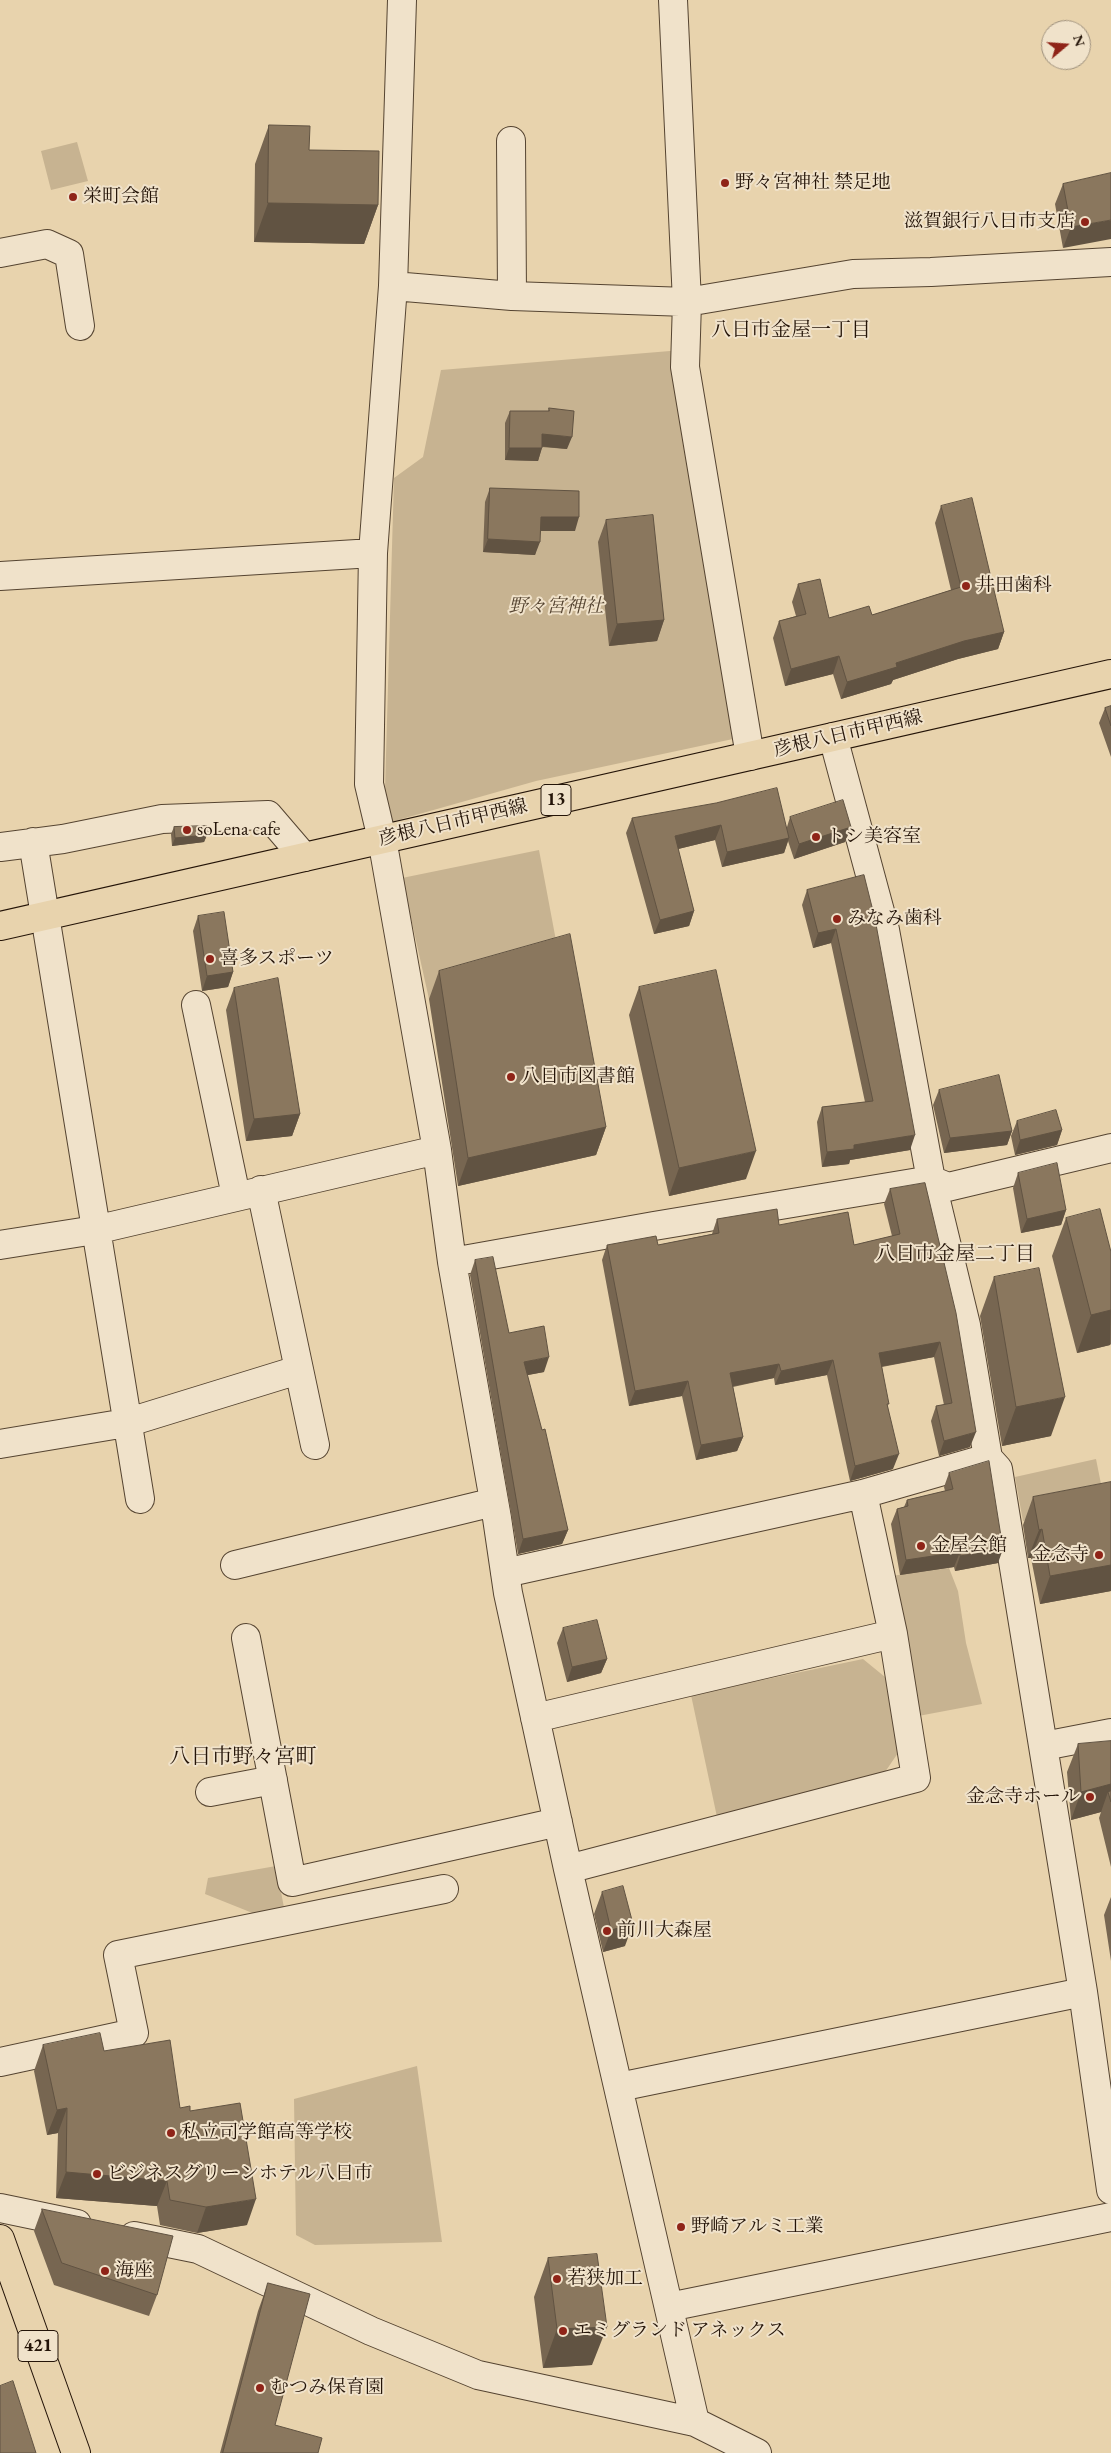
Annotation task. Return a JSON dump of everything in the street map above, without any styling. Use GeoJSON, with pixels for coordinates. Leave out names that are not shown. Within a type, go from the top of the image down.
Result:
{"type":"FeatureCollection","features":[{"type":"Feature","properties":{"kind":"main road","name":"彦根八日市甲西線"},"geometry":{"type":"LineString","coordinates":[[0,926],[1111,674]]}},
{"type":"Feature","properties":{"kind":"main road","name":"421"},"geometry":{"type":"LineString","coordinates":[[0,2239],[76,2453]]}},
{"type":"Feature","properties":{"kind":"street"},"geometry":{"type":"LineString","coordinates":[[402,0],[393,286],[373,553],[369,784],[382,840],[436,1150],[452,1262],[505,1573],[568,1869],[695,2422]]}},
{"type":"Feature","properties":{"kind":"street"},"geometry":{"type":"LineString","coordinates":[[673,0],[687,302],[685,367],[750,756]]}},
{"type":"Feature","properties":{"kind":"street"},"geometry":{"type":"LineString","coordinates":[[511,141],[512,296]]}},
{"type":"Feature","properties":{"kind":"street"},"geometry":{"type":"LineString","coordinates":[[0,253],[47,244],[68,254],[80,326]]}},
{"type":"Feature","properties":{"kind":"street"},"geometry":{"type":"LineString","coordinates":[[393,286],[512,296],[687,302],[853,274],[931,272],[1111,262]]}},
{"type":"Feature","properties":{"kind":"street"},"geometry":{"type":"LineString","coordinates":[[0,576],[373,553]]}},
{"type":"Feature","properties":{"kind":"street"},"geometry":{"type":"LineString","coordinates":[[833,737],[885,930],[932,1180],[966,1325],[988,1458],[998,1470],[1083,1992],[1111,2190]]}},
{"type":"Feature","properties":{"kind":"street"},"geometry":{"type":"LineString","coordinates":[[0,847],[63,839],[162,819],[268,815],[304,857]]}},
{"type":"Feature","properties":{"kind":"street"},"geometry":{"type":"LineString","coordinates":[[33,842],[47,915],[126,1423],[140,1499]]}},
{"type":"Feature","properties":{"kind":"street"},"geometry":{"type":"LineString","coordinates":[[196,1005],[298,1370],[315,1445]]}},
{"type":"Feature","properties":{"kind":"street"},"geometry":{"type":"LineString","coordinates":[[452,1262],[932,1180],[948,1187],[1111,1148]]}},
{"type":"Feature","properties":{"kind":"street"},"geometry":{"type":"LineString","coordinates":[[0,1245],[96,1230],[436,1150]]}},
{"type":"Feature","properties":{"kind":"street"},"geometry":{"type":"LineString","coordinates":[[0,1444],[126,1423],[298,1370]]}},
{"type":"Feature","properties":{"kind":"street"},"geometry":{"type":"LineString","coordinates":[[505,1573],[863,1494],[988,1458]]}},
{"type":"Feature","properties":{"kind":"street"},"geometry":{"type":"LineString","coordinates":[[568,1869],[916,1778],[893,1634],[863,1494]]}},
{"type":"Feature","properties":{"kind":"street"},"geometry":{"type":"LineString","coordinates":[[235,1565],[494,1502]]}},
{"type":"Feature","properties":{"kind":"street"},"geometry":{"type":"LineString","coordinates":[[535,1718],[893,1634]]}},
{"type":"Feature","properties":{"kind":"street"},"geometry":{"type":"LineString","coordinates":[[246,1638],[292,1882],[558,1822]]}},
{"type":"Feature","properties":{"kind":"street"},"geometry":{"type":"LineString","coordinates":[[1044,1746],[1111,1733]]}},
{"type":"Feature","properties":{"kind":"street"},"geometry":{"type":"LineString","coordinates":[[210,1792],[272,1780]]}},
{"type":"Feature","properties":{"kind":"street"},"geometry":{"type":"LineString","coordinates":[[0,2062],[134,2033],[118,1955],[444,1889]]}},
{"type":"Feature","properties":{"kind":"street"},"geometry":{"type":"LineString","coordinates":[[619,2087],[1083,1992]]}},
{"type":"Feature","properties":{"kind":"street"},"geometry":{"type":"LineString","coordinates":[[0,2208],[198,2249],[370,2331],[478,2375],[695,2422],[757,2453]]}},
{"type":"Feature","properties":{"kind":"street"},"geometry":{"type":"LineString","coordinates":[[670,2307],[1111,2217]]}},
{"type":"Feature","properties":{"kind":"green space"},"geometry":{"type":"Polygon","coordinates":[[[77,142],[88,181],[51,190],[41,151],[77,142]]]}},
{"type":"Feature","properties":{"kind":"green space","name":"野々宮神社"},"geometry":{"type":"Polygon","coordinates":[[[682,350],[747,736],[536,781],[384,824],[394,478],[423,457],[441,370],[682,350]]]}},
{"type":"Feature","properties":{"kind":"green space"},"geometry":{"type":"Polygon","coordinates":[[[539,850],[560,962],[429,999],[402,878],[539,850]]]}},
{"type":"Feature","properties":{"kind":"green space"},"geometry":{"type":"Polygon","coordinates":[[[1096,1459],[1104,1499],[1023,1521],[1015,1477],[1096,1459]]]}},
{"type":"Feature","properties":{"kind":"green space"},"geometry":{"type":"Polygon","coordinates":[[[949,1568],[958,1591],[966,1643],[982,1704],[913,1717],[891,1576],[949,1568]]]}},
{"type":"Feature","properties":{"kind":"green space"},"geometry":{"type":"Polygon","coordinates":[[[863,1659],[885,1677],[898,1753],[885,1772],[717,1817],[691,1695],[863,1659]]]}},
{"type":"Feature","properties":{"kind":"green space"},"geometry":{"type":"Polygon","coordinates":[[[276,1866],[286,1918],[270,1920],[205,1894],[208,1878],[276,1866]]]}},
{"type":"Feature","properties":{"kind":"green space"},"geometry":{"type":"Polygon","coordinates":[[[417,2066],[442,2242],[315,2245],[296,2235],[294,2099],[417,2066]]]}},
{"type":"Feature","properties":{"kind":"building"},"geometry":{"type":"Polygon","coordinates":[[[269,125],[310,126],[309,150],[379,151],[378,205],[268,203],[269,125]]]}},
{"type":"Feature","properties":{"kind":"building"},"geometry":{"type":"Polygon","coordinates":[[[1111,173],[1111,220],[1071,227],[1063,184],[1111,173]]]}},
{"type":"Feature","properties":{"kind":"building"},"geometry":{"type":"Polygon","coordinates":[[[549,408],[574,411],[572,437],[542,434],[542,448],[509,448],[510,411],[549,411],[549,408]]]}},
{"type":"Feature","properties":{"kind":"building"},"geometry":{"type":"Polygon","coordinates":[[[490,488],[579,491],[579,517],[541,517],[540,542],[488,539],[490,488]]]}},
{"type":"Feature","properties":{"kind":"building"},"geometry":{"type":"Polygon","coordinates":[[[972,498],[1004,632],[964,641],[896,663],[897,667],[847,682],[839,656],[791,669],[779,621],[806,614],[798,584],[820,579],[829,618],[869,606],[872,615],[961,587],[941,506],[972,498]]]}},
{"type":"Feature","properties":{"kind":"building"},"geometry":{"type":"Polygon","coordinates":[[[653,515],[664,620],[617,624],[606,520],[653,515]]]}},
{"type":"Feature","properties":{"kind":"building"},"geometry":{"type":"Polygon","coordinates":[[[1111,706],[1111,726],[1105,708],[1111,706]]]}},
{"type":"Feature","properties":{"kind":"building"},"geometry":{"type":"Polygon","coordinates":[[[777,788],[789,838],[727,852],[721,825],[675,836],[694,911],[660,920],[632,818],[716,803],[777,788]]]}},
{"type":"Feature","properties":{"kind":"building"},"geometry":{"type":"Polygon","coordinates":[[[843,800],[851,827],[799,844],[790,817],[843,800]]]}},
{"type":"Feature","properties":{"kind":"building"},"geometry":{"type":"Polygon","coordinates":[[[207,826],[207,835],[175,838],[174,827],[207,826]]]}},
{"type":"Feature","properties":{"kind":"building"},"geometry":{"type":"Polygon","coordinates":[[[864,875],[875,919],[915,1135],[854,1145],[854,1149],[827,1152],[822,1107],[873,1101],[836,929],[818,933],[807,890],[864,875]]]}},
{"type":"Feature","properties":{"kind":"building"},"geometry":{"type":"Polygon","coordinates":[[[224,912],[233,972],[207,976],[198,916],[224,912]]]}},
{"type":"Feature","properties":{"kind":"building","name":"八日市図書館"},"geometry":{"type":"Polygon","coordinates":[[[570,934],[606,1127],[468,1158],[439,971],[570,934]]]}},
{"type":"Feature","properties":{"kind":"building"},"geometry":{"type":"Polygon","coordinates":[[[716,970],[756,1151],[679,1168],[639,987],[716,970]]]}},
{"type":"Feature","properties":{"kind":"building"},"geometry":{"type":"Polygon","coordinates":[[[278,978],[300,1114],[254,1119],[234,988],[278,978]]]}},
{"type":"Feature","properties":{"kind":"building"},"geometry":{"type":"Polygon","coordinates":[[[999,1075],[1012,1131],[950,1138],[939,1090],[999,1075]]]}},
{"type":"Feature","properties":{"kind":"building"},"geometry":{"type":"Polygon","coordinates":[[[1056,1110],[1062,1130],[1020,1140],[1017,1121],[1056,1110]]]}},
{"type":"Feature","properties":{"kind":"building"},"geometry":{"type":"Polygon","coordinates":[[[1057,1163],[1066,1210],[1027,1219],[1018,1173],[1057,1163]]]}},
{"type":"Feature","properties":{"kind":"building"},"geometry":{"type":"Polygon","coordinates":[[[925,1183],[956,1313],[976,1432],[944,1441],[936,1406],[952,1403],[940,1342],[879,1353],[889,1404],[887,1404],[899,1454],[855,1466],[833,1360],[781,1371],[779,1364],[730,1373],[743,1437],[701,1445],[688,1381],[635,1391],[607,1245],[656,1236],[658,1245],[719,1233],[717,1219],[777,1209],[779,1225],[848,1212],[854,1245],[900,1234],[890,1189],[925,1183]]]}},
{"type":"Feature","properties":{"kind":"building"},"geometry":{"type":"Polygon","coordinates":[[[1100,1209],[1111,1252],[1111,1310],[1091,1315],[1066,1218],[1100,1209]]]}},
{"type":"Feature","properties":{"kind":"building"},"geometry":{"type":"Polygon","coordinates":[[[493,1257],[509,1333],[544,1326],[549,1357],[524,1362],[542,1430],[545,1429],[568,1530],[523,1539],[475,1260],[493,1257]]]}},
{"type":"Feature","properties":{"kind":"building"},"geometry":{"type":"Polygon","coordinates":[[[1039,1268],[1065,1397],[1016,1407],[994,1277],[1039,1268]]]}},
{"type":"Feature","properties":{"kind":"building"},"geometry":{"type":"Polygon","coordinates":[[[989,1461],[1003,1549],[960,1556],[960,1552],[906,1560],[897,1509],[908,1506],[907,1500],[953,1489],[949,1473],[989,1461]]]}},
{"type":"Feature","properties":{"kind":"building"},"geometry":{"type":"Polygon","coordinates":[[[1111,1482],[1111,1565],[1050,1576],[1042,1529],[1039,1530],[1033,1497],[1111,1482]]]}},
{"type":"Feature","properties":{"kind":"building"},"geometry":{"type":"Polygon","coordinates":[[[597,1620],[607,1659],[572,1667],[563,1628],[597,1620]]]}},
{"type":"Feature","properties":{"kind":"building"},"geometry":{"type":"Polygon","coordinates":[[[1111,1741],[1111,1784],[1081,1792],[1078,1744],[1111,1741]]]}},
{"type":"Feature","properties":{"kind":"building"},"geometry":{"type":"Polygon","coordinates":[[[1111,1791],[1111,1802],[1108,1792],[1111,1791]]]}},
{"type":"Feature","properties":{"kind":"building"},"geometry":{"type":"Polygon","coordinates":[[[623,1886],[633,1924],[611,1930],[602,1892],[623,1886]]]}},
{"type":"Feature","properties":{"kind":"building"},"geometry":{"type":"Polygon","coordinates":[[[100,2033],[104,2051],[170,2040],[180,2108],[190,2106],[190,2111],[240,2103],[256,2199],[206,2207],[170,2200],[167,2181],[66,2172],[67,2108],[57,2110],[43,2045],[100,2033]]]}},
{"type":"Feature","properties":{"kind":"building"},"geometry":{"type":"Polygon","coordinates":[[[42,2209],[173,2236],[157,2295],[62,2263],[42,2209]]]}},
{"type":"Feature","properties":{"kind":"building"},"geometry":{"type":"Polygon","coordinates":[[[597,2254],[607,2327],[557,2329],[548,2258],[597,2254]]]}},
{"type":"Feature","properties":{"kind":"building","name":"むつみ保育園"},"geometry":{"type":"Polygon","coordinates":[[[268,2283],[310,2294],[275,2425],[322,2438],[318,2453],[223,2453],[268,2283]]]}},
{"type":"Feature","properties":{"kind":"building"},"geometry":{"type":"Polygon","coordinates":[[[13,2381],[36,2453],[0,2453],[0,2386],[13,2381]]]}},
{"type":"Feature","properties":{"kind":"place","name":"野々宮神社 禁足地"},"geometry":{"type":"Point","coordinates":[725,183]}},
{"type":"Feature","properties":{"kind":"place","name":"栄町会館"},"geometry":{"type":"Point","coordinates":[73,197]}},
{"type":"Feature","properties":{"kind":"place","name":"滋賀銀行八日市支店"},"geometry":{"type":"Point","coordinates":[1085,222]}},
{"type":"Feature","properties":{"kind":"place","name":"井田歯科"},"geometry":{"type":"Point","coordinates":[966,586]}},
{"type":"Feature","properties":{"kind":"place","name":"soLena cafe"},"geometry":{"type":"Point","coordinates":[187,830]}},
{"type":"Feature","properties":{"kind":"place","name":"トシ美容室"},"geometry":{"type":"Point","coordinates":[816,837]}},
{"type":"Feature","properties":{"kind":"place","name":"みなみ歯科"},"geometry":{"type":"Point","coordinates":[837,919]}},
{"type":"Feature","properties":{"kind":"place","name":"喜多スポーツ"},"geometry":{"type":"Point","coordinates":[210,959]}},
{"type":"Feature","properties":{"kind":"place","name":"八日市図書館"},"geometry":{"type":"Point","coordinates":[511,1077]}},
{"type":"Feature","properties":{"kind":"place","name":"金屋会館"},"geometry":{"type":"Point","coordinates":[921,1546]}},
{"type":"Feature","properties":{"kind":"place","name":"金念寺"},"geometry":{"type":"Point","coordinates":[1099,1555]}},
{"type":"Feature","properties":{"kind":"place","name":"金念寺ホール"},"geometry":{"type":"Point","coordinates":[1090,1797]}},
{"type":"Feature","properties":{"kind":"place","name":"前川大森屋"},"geometry":{"type":"Point","coordinates":[607,1931]}},
{"type":"Feature","properties":{"kind":"place","name":"私立司学館高等学校"},"geometry":{"type":"Point","coordinates":[171,2133]}},
{"type":"Feature","properties":{"kind":"place","name":"ビジネスグリーンホテル八日市"},"geometry":{"type":"Point","coordinates":[97,2174]}},
{"type":"Feature","properties":{"kind":"place","name":"野崎アルミ工業"},"geometry":{"type":"Point","coordinates":[681,2227]}},
{"type":"Feature","properties":{"kind":"place","name":"海座"},"geometry":{"type":"Point","coordinates":[105,2271]}},
{"type":"Feature","properties":{"kind":"place","name":"若狭加工"},"geometry":{"type":"Point","coordinates":[557,2279]}},
{"type":"Feature","properties":{"kind":"place","name":"エミグランド アネックス"},"geometry":{"type":"Point","coordinates":[563,2331]}},
{"type":"Feature","properties":{"kind":"place","name":"むつみ保育園"},"geometry":{"type":"Point","coordinates":[260,2388]}},
{"type":"Feature","properties":{"kind":"district","name":"八日市金屋一丁目"},"geometry":{"type":"Point","coordinates":[791,331]}},
{"type":"Feature","properties":{"kind":"district","name":"八日市金屋二丁目"},"geometry":{"type":"Point","coordinates":[955,1255]}},
{"type":"Feature","properties":{"kind":"district","name":"八日市野々宮町"},"geometry":{"type":"Point","coordinates":[243,1757]}}]}
